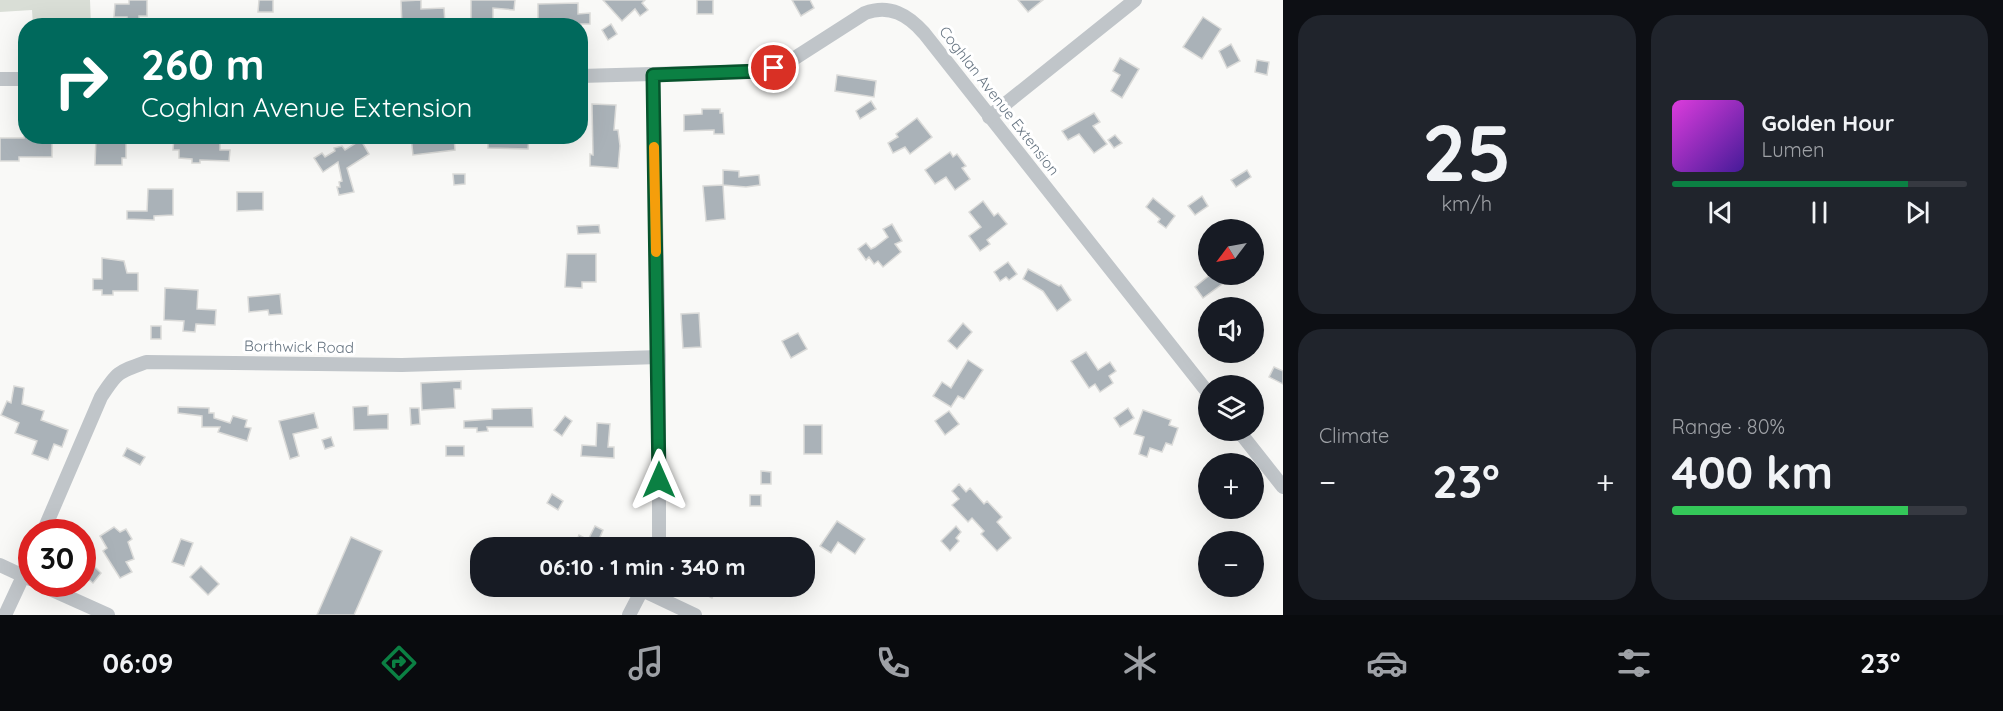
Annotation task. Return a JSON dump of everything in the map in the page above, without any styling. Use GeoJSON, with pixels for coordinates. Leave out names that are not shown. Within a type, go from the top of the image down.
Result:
{"type":"FeatureCollection","features":[{"type":"Feature","properties":{"kind":"street"},"geometry":{"type":"LineString","coordinates":[[990,117],[1135,0]]}},
{"type":"Feature","properties":{"kind":"street","name":"Coghlan Avenue Extension"},"geometry":{"type":"LineString","coordinates":[[588,76],[761,71],[774,68],[795,58],[859,16],[874,10],[898,13],[912,20],[1198,380]]}},
{"type":"Feature","properties":{"kind":"street"},"geometry":{"type":"LineString","coordinates":[[653,75],[658,357],[658,537]]}},
{"type":"Feature","properties":{"kind":"street"},"geometry":{"type":"LineString","coordinates":[[0,80],[18,79]]}},
{"type":"Feature","properties":{"kind":"street","name":"Borthwick Road"},"geometry":{"type":"LineString","coordinates":[[49,519],[107,387],[114,376],[125,369],[146,362],[402,365],[658,357]]}},
{"type":"Feature","properties":{"kind":"street"},"geometry":{"type":"LineString","coordinates":[[1247,441],[1283,487]]}},
{"type":"Feature","properties":{"kind":"street"},"geometry":{"type":"LineString","coordinates":[[0,565],[18,574]]}},
{"type":"Feature","properties":{"kind":"street"},"geometry":{"type":"LineString","coordinates":[[4,615],[18,592]]}},
{"type":"Feature","properties":{"kind":"street"},"geometry":{"type":"LineString","coordinates":[[68,597],[108,615]]}},
{"type":"Feature","properties":{"kind":"street"},"geometry":{"type":"LineString","coordinates":[[629,615],[638,597]]}},
{"type":"Feature","properties":{"kind":"street"},"geometry":{"type":"LineString","coordinates":[[660,597],[695,615]]}},
{"type":"Feature","properties":{"kind":"shaded area"},"geometry":{"type":"Polygon","coordinates":[[[0,0],[90,0],[91,18],[33,18],[32,10],[0,12],[0,0]]]}},
{"type":"Feature","properties":{"kind":"building"},"geometry":{"type":"Polygon","coordinates":[[[129,0],[147,0],[147,16],[114,17],[115,4],[129,4],[129,0]]]}},
{"type":"Feature","properties":{"kind":"building"},"geometry":{"type":"Polygon","coordinates":[[[259,0],[273,0],[273,12],[258,12],[259,0]]]}},
{"type":"Feature","properties":{"kind":"building"},"geometry":{"type":"Polygon","coordinates":[[[421,0],[421,9],[444,8],[445,18],[402,18],[401,1],[421,0]]]}},
{"type":"Feature","properties":{"kind":"building"},"geometry":{"type":"Polygon","coordinates":[[[471,0],[515,0],[514,10],[493,8],[493,18],[471,18],[471,0]]]}},
{"type":"Feature","properties":{"kind":"building"},"geometry":{"type":"Polygon","coordinates":[[[603,0],[645,0],[642,3],[648,10],[640,16],[635,9],[622,21],[603,0]]]}},
{"type":"Feature","properties":{"kind":"building"},"geometry":{"type":"Polygon","coordinates":[[[697,0],[713,0],[713,14],[697,14],[697,0]]]}},
{"type":"Feature","properties":{"kind":"building"},"geometry":{"type":"Polygon","coordinates":[[[792,0],[810,0],[814,8],[801,16],[792,0]]]}},
{"type":"Feature","properties":{"kind":"building"},"geometry":{"type":"Polygon","coordinates":[[[1018,0],[1043,0],[1028,12],[1018,0]]]}},
{"type":"Feature","properties":{"kind":"building"},"geometry":{"type":"Polygon","coordinates":[[[578,3],[578,14],[590,13],[590,24],[588,24],[588,18],[538,18],[538,4],[578,3]]]}},
{"type":"Feature","properties":{"kind":"building"},"geometry":{"type":"Polygon","coordinates":[[[1203,17],[1221,29],[1202,59],[1183,47],[1203,17]]]}},
{"type":"Feature","properties":{"kind":"building"},"geometry":{"type":"Polygon","coordinates":[[[611,24],[617,34],[608,40],[602,30],[611,24]]]}},
{"type":"Feature","properties":{"kind":"building"},"geometry":{"type":"Polygon","coordinates":[[[1231,44],[1240,61],[1227,68],[1219,51],[1231,44]]]}},
{"type":"Feature","properties":{"kind":"building"},"geometry":{"type":"Polygon","coordinates":[[[1120,58],[1139,69],[1122,98],[1111,91],[1120,75],[1113,71],[1120,58]]]}},
{"type":"Feature","properties":{"kind":"building"},"geometry":{"type":"Polygon","coordinates":[[[1257,60],[1269,62],[1267,75],[1255,72],[1257,60]]]}},
{"type":"Feature","properties":{"kind":"building"},"geometry":{"type":"Polygon","coordinates":[[[837,75],[876,81],[874,97],[835,91],[837,75]]]}},
{"type":"Feature","properties":{"kind":"building"},"geometry":{"type":"Polygon","coordinates":[[[871,101],[876,109],[860,119],[856,111],[871,101]]]}},
{"type":"Feature","properties":{"kind":"building"},"geometry":{"type":"Polygon","coordinates":[[[592,104],[616,105],[614,130],[618,130],[620,146],[618,168],[590,166],[590,154],[593,155],[592,104]]]}},
{"type":"Feature","properties":{"kind":"building"},"geometry":{"type":"Polygon","coordinates":[[[702,109],[720,109],[720,113],[723,113],[724,134],[714,134],[714,130],[684,131],[684,115],[702,114],[702,109]]]}},
{"type":"Feature","properties":{"kind":"building"},"geometry":{"type":"Polygon","coordinates":[[[1094,113],[1100,122],[1093,126],[1107,144],[1094,153],[1079,134],[1068,140],[1062,131],[1094,113]]]}},
{"type":"Feature","properties":{"kind":"building"},"geometry":{"type":"Polygon","coordinates":[[[917,118],[932,137],[910,154],[905,147],[893,153],[888,143],[898,137],[896,134],[917,118]]]}},
{"type":"Feature","properties":{"kind":"building"},"geometry":{"type":"Polygon","coordinates":[[[1115,135],[1122,143],[1114,148],[1108,140],[1115,135]]]}},
{"type":"Feature","properties":{"kind":"building"},"geometry":{"type":"Polygon","coordinates":[[[0,138],[18,138],[18,144],[52,144],[52,157],[19,157],[19,161],[0,161],[0,138]]]}},
{"type":"Feature","properties":{"kind":"building"},"geometry":{"type":"Polygon","coordinates":[[[96,144],[126,144],[126,158],[122,158],[122,165],[95,165],[96,144]]]}},
{"type":"Feature","properties":{"kind":"building"},"geometry":{"type":"Polygon","coordinates":[[[173,144],[220,144],[220,150],[230,150],[229,161],[200,160],[200,163],[192,163],[192,159],[179,158],[179,150],[173,150],[173,144]]]}},
{"type":"Feature","properties":{"kind":"building"},"geometry":{"type":"Polygon","coordinates":[[[354,144],[363,144],[369,154],[347,168],[354,192],[339,195],[337,187],[340,187],[339,182],[342,181],[338,162],[323,172],[314,158],[322,153],[325,157],[335,151],[334,148],[342,146],[345,150],[354,144]]]}},
{"type":"Feature","properties":{"kind":"building"},"geometry":{"type":"Polygon","coordinates":[[[412,144],[455,144],[455,150],[413,155],[412,144]]]}},
{"type":"Feature","properties":{"kind":"building"},"geometry":{"type":"Polygon","coordinates":[[[488,144],[528,144],[528,149],[488,148],[488,144]]]}},
{"type":"Feature","properties":{"kind":"building"},"geometry":{"type":"Polygon","coordinates":[[[950,152],[953,157],[957,154],[966,166],[962,168],[970,179],[955,190],[946,177],[935,184],[925,170],[950,152]]]}},
{"type":"Feature","properties":{"kind":"building"},"geometry":{"type":"Polygon","coordinates":[[[723,170],[739,171],[739,177],[759,175],[760,185],[746,187],[723,185],[723,170]]]}},
{"type":"Feature","properties":{"kind":"building"},"geometry":{"type":"Polygon","coordinates":[[[1247,170],[1251,177],[1236,187],[1231,180],[1247,170]]]}},
{"type":"Feature","properties":{"kind":"building"},"geometry":{"type":"Polygon","coordinates":[[[453,174],[465,174],[465,184],[454,185],[453,174]]]}},
{"type":"Feature","properties":{"kind":"building"},"geometry":{"type":"Polygon","coordinates":[[[723,185],[725,219],[706,221],[703,186],[723,185]]]}},
{"type":"Feature","properties":{"kind":"building"},"geometry":{"type":"Polygon","coordinates":[[[148,189],[173,189],[173,215],[154,216],[154,220],[127,219],[127,211],[147,211],[148,189]]]}},
{"type":"Feature","properties":{"kind":"building"},"geometry":{"type":"Polygon","coordinates":[[[237,192],[263,192],[263,210],[237,211],[237,192]]]}},
{"type":"Feature","properties":{"kind":"building"},"geometry":{"type":"Polygon","coordinates":[[[1202,196],[1208,206],[1195,215],[1188,206],[1202,196]]]}},
{"type":"Feature","properties":{"kind":"building"},"geometry":{"type":"Polygon","coordinates":[[[1153,198],[1175,216],[1166,228],[1158,222],[1160,219],[1146,207],[1153,198]]]}},
{"type":"Feature","properties":{"kind":"building"},"geometry":{"type":"Polygon","coordinates":[[[983,201],[994,216],[998,213],[1007,224],[987,240],[990,244],[980,251],[969,236],[981,227],[969,212],[983,201]]]}},
{"type":"Feature","properties":{"kind":"building"},"geometry":{"type":"Polygon","coordinates":[[[892,224],[902,241],[895,244],[901,252],[883,267],[878,261],[874,264],[869,257],[866,260],[858,249],[866,243],[871,249],[875,247],[888,237],[883,229],[892,224]]]}},
{"type":"Feature","properties":{"kind":"building"},"geometry":{"type":"Polygon","coordinates":[[[599,225],[600,233],[578,234],[577,226],[599,225]]]}},
{"type":"Feature","properties":{"kind":"building"},"geometry":{"type":"Polygon","coordinates":[[[567,254],[596,254],[596,282],[582,282],[582,288],[565,287],[567,254]]]}},
{"type":"Feature","properties":{"kind":"building"},"geometry":{"type":"Polygon","coordinates":[[[102,258],[124,261],[127,273],[138,273],[138,291],[113,291],[113,295],[102,295],[102,290],[93,290],[93,279],[102,279],[102,258]]]}},
{"type":"Feature","properties":{"kind":"building"},"geometry":{"type":"Polygon","coordinates":[[[1008,262],[1017,274],[1009,280],[1006,277],[1000,281],[994,272],[1008,262]]]}},
{"type":"Feature","properties":{"kind":"building"},"geometry":{"type":"Polygon","coordinates":[[[1028,269],[1061,285],[1071,300],[1057,311],[1043,291],[1023,279],[1028,269]]]}},
{"type":"Feature","properties":{"kind":"building"},"geometry":{"type":"Polygon","coordinates":[[[1198,285],[1221,285],[1204,297],[1195,287],[1198,285]]]}},
{"type":"Feature","properties":{"kind":"building"},"geometry":{"type":"Polygon","coordinates":[[[165,288],[198,290],[197,309],[216,310],[215,325],[196,324],[195,332],[183,331],[184,321],[164,320],[165,288]]]}},
{"type":"Feature","properties":{"kind":"building"},"geometry":{"type":"Polygon","coordinates":[[[280,294],[282,314],[269,315],[268,310],[249,312],[248,297],[280,294]]]}},
{"type":"Feature","properties":{"kind":"building"},"geometry":{"type":"Polygon","coordinates":[[[699,313],[701,347],[683,348],[681,314],[699,313]]]}},
{"type":"Feature","properties":{"kind":"building"},"geometry":{"type":"Polygon","coordinates":[[[963,323],[972,332],[957,349],[948,341],[963,323]]]}},
{"type":"Feature","properties":{"kind":"building"},"geometry":{"type":"Polygon","coordinates":[[[151,326],[161,326],[161,339],[151,339],[151,326]]]}},
{"type":"Feature","properties":{"kind":"building"},"geometry":{"type":"Polygon","coordinates":[[[798,333],[807,349],[791,358],[782,341],[798,333]]]}},
{"type":"Feature","properties":{"kind":"building"},"geometry":{"type":"Polygon","coordinates":[[[1086,352],[1098,370],[1110,362],[1116,371],[1109,376],[1113,383],[1100,392],[1095,384],[1089,388],[1071,361],[1086,352]]]}},
{"type":"Feature","properties":{"kind":"building"},"geometry":{"type":"Polygon","coordinates":[[[968,360],[983,370],[964,399],[958,396],[951,407],[933,396],[942,382],[951,388],[968,360]]]}},
{"type":"Feature","properties":{"kind":"building"},"geometry":{"type":"Polygon","coordinates":[[[1274,367],[1283,371],[1283,384],[1269,377],[1274,367]]]}},
{"type":"Feature","properties":{"kind":"building"},"geometry":{"type":"Polygon","coordinates":[[[461,381],[461,389],[454,389],[455,408],[422,410],[421,383],[461,381]]]}},
{"type":"Feature","properties":{"kind":"building"},"geometry":{"type":"Polygon","coordinates":[[[14,386],[24,388],[22,404],[44,411],[41,420],[68,430],[62,447],[54,444],[48,460],[32,454],[37,441],[15,433],[19,423],[1,415],[7,401],[11,403],[14,386]]]}},
{"type":"Feature","properties":{"kind":"building"},"geometry":{"type":"Polygon","coordinates":[[[368,406],[368,415],[388,414],[388,429],[354,430],[353,407],[368,406]]]}},
{"type":"Feature","properties":{"kind":"building"},"geometry":{"type":"Polygon","coordinates":[[[178,407],[209,408],[209,413],[214,413],[214,418],[230,423],[233,416],[247,420],[245,427],[251,428],[247,441],[218,432],[220,427],[202,427],[202,416],[178,413],[178,407]]]}},
{"type":"Feature","properties":{"kind":"building"},"geometry":{"type":"Polygon","coordinates":[[[410,408],[419,408],[420,424],[411,425],[410,408]]]}},
{"type":"Feature","properties":{"kind":"building"},"geometry":{"type":"Polygon","coordinates":[[[532,408],[533,427],[487,427],[488,431],[477,432],[477,428],[464,428],[464,421],[492,419],[492,409],[532,408]]]}},
{"type":"Feature","properties":{"kind":"building"},"geometry":{"type":"Polygon","coordinates":[[[1128,408],[1134,418],[1120,427],[1114,418],[1128,408]]]}},
{"type":"Feature","properties":{"kind":"building"},"geometry":{"type":"Polygon","coordinates":[[[1143,410],[1171,420],[1169,425],[1178,428],[1172,445],[1166,443],[1162,452],[1150,448],[1147,457],[1139,454],[1144,437],[1134,434],[1143,410]]]}},
{"type":"Feature","properties":{"kind":"building"},"geometry":{"type":"Polygon","coordinates":[[[949,411],[959,424],[945,435],[935,421],[949,411]]]}},
{"type":"Feature","properties":{"kind":"building"},"geometry":{"type":"Polygon","coordinates":[[[314,413],[318,428],[293,434],[299,456],[290,459],[279,421],[314,413]]]}},
{"type":"Feature","properties":{"kind":"building"},"geometry":{"type":"Polygon","coordinates":[[[565,416],[572,421],[562,436],[554,430],[565,416]]]}},
{"type":"Feature","properties":{"kind":"building"},"geometry":{"type":"Polygon","coordinates":[[[597,423],[610,424],[608,447],[614,447],[614,458],[581,456],[582,445],[596,446],[597,423]]]}},
{"type":"Feature","properties":{"kind":"building"},"geometry":{"type":"Polygon","coordinates":[[[804,425],[822,425],[822,454],[804,454],[804,425]]]}},
{"type":"Feature","properties":{"kind":"building"},"geometry":{"type":"Polygon","coordinates":[[[331,437],[334,446],[325,449],[322,440],[331,437]]]}},
{"type":"Feature","properties":{"kind":"building"},"geometry":{"type":"Polygon","coordinates":[[[446,446],[464,446],[464,456],[446,456],[446,446]]]}},
{"type":"Feature","properties":{"kind":"building"},"geometry":{"type":"Polygon","coordinates":[[[127,448],[145,457],[140,465],[123,456],[127,448]]]}},
{"type":"Feature","properties":{"kind":"building"},"geometry":{"type":"Polygon","coordinates":[[[761,471],[771,472],[771,484],[761,484],[761,471]]]}},
{"type":"Feature","properties":{"kind":"building"},"geometry":{"type":"Polygon","coordinates":[[[959,484],[966,492],[970,488],[984,504],[987,501],[1002,517],[997,522],[1011,538],[997,551],[981,534],[984,531],[972,518],[968,522],[952,505],[959,499],[952,491],[959,484]]]}},
{"type":"Feature","properties":{"kind":"building"},"geometry":{"type":"Polygon","coordinates":[[[552,494],[563,501],[558,510],[547,503],[552,494]]]}},
{"type":"Feature","properties":{"kind":"building"},"geometry":{"type":"Polygon","coordinates":[[[750,495],[761,495],[761,506],[750,506],[750,495]]]}},
{"type":"Feature","properties":{"kind":"building"},"geometry":{"type":"Polygon","coordinates":[[[837,521],[865,539],[855,554],[838,542],[831,553],[820,546],[837,521]]]}},
{"type":"Feature","properties":{"kind":"building"},"geometry":{"type":"Polygon","coordinates":[[[595,526],[603,530],[600,537],[590,537],[595,526]]]}},
{"type":"Feature","properties":{"kind":"building"},"geometry":{"type":"Polygon","coordinates":[[[956,526],[961,532],[956,538],[959,541],[950,551],[941,541],[956,526]]]}},
{"type":"Feature","properties":{"kind":"building"},"geometry":{"type":"Polygon","coordinates":[[[114,527],[120,532],[126,529],[132,539],[128,542],[134,559],[126,562],[132,572],[120,578],[103,551],[107,548],[100,536],[114,527]]]}},
{"type":"Feature","properties":{"kind":"building"},"geometry":{"type":"Polygon","coordinates":[[[351,537],[382,551],[354,615],[317,615],[351,537]]]}},
{"type":"Feature","properties":{"kind":"building"},"geometry":{"type":"Polygon","coordinates":[[[181,539],[193,543],[184,566],[172,562],[181,539]]]}},
{"type":"Feature","properties":{"kind":"building"},"geometry":{"type":"Polygon","coordinates":[[[201,566],[219,584],[208,595],[190,577],[201,566]]]}},
{"type":"Feature","properties":{"kind":"building"},"geometry":{"type":"Polygon","coordinates":[[[96,568],[101,573],[96,579],[96,568]]]}},
{"type":"Feature","properties":{"kind":"slow traffic"},"geometry":{"type":"LineString","coordinates":[[654,147],[656,252]]}},
{"type":"Feature","properties":{"kind":"route"},"geometry":{"type":"LineString","coordinates":[[659,480],[653,75],[761,71],[774,68]]}}]}
